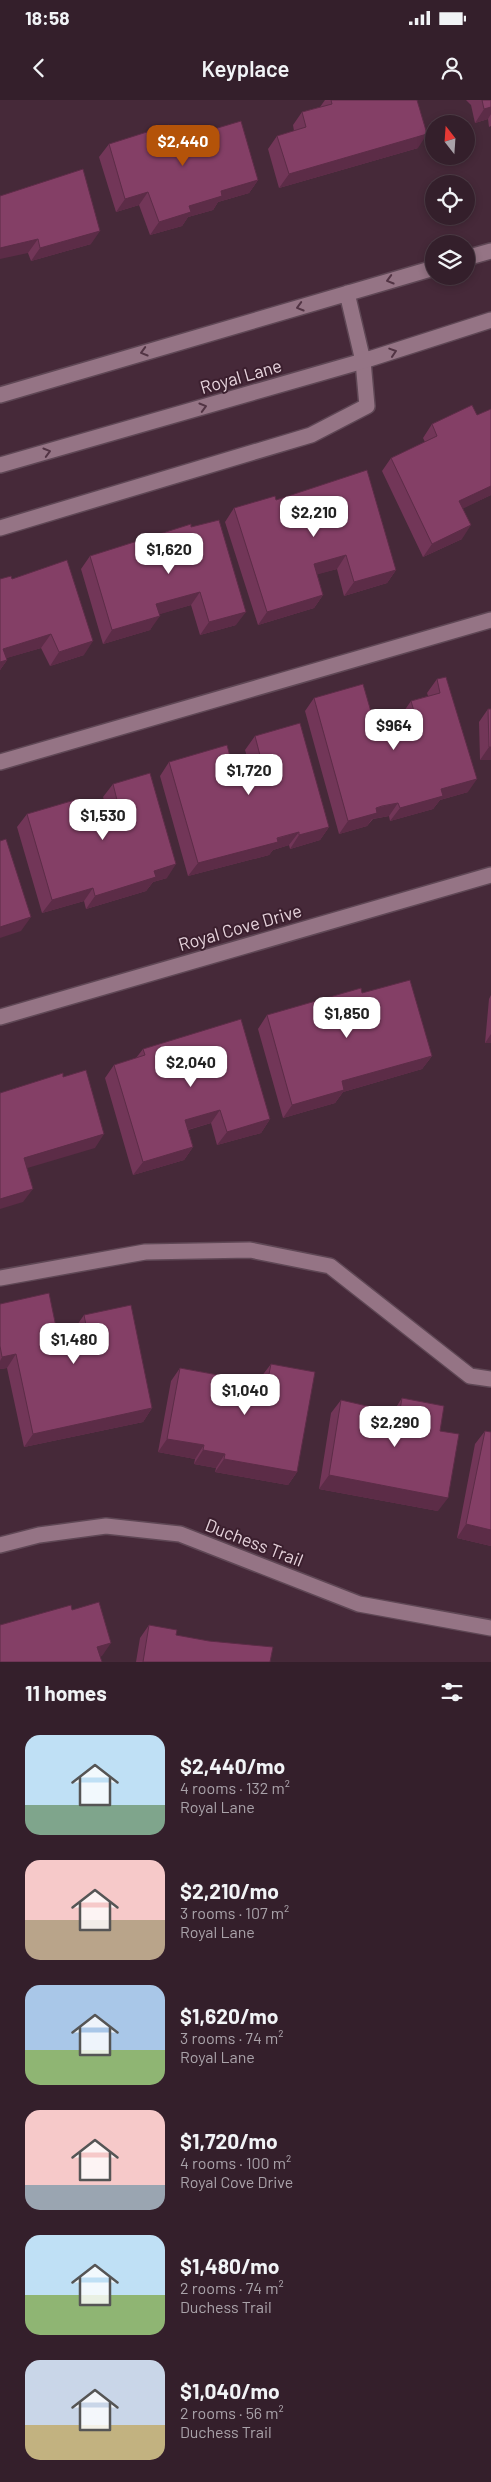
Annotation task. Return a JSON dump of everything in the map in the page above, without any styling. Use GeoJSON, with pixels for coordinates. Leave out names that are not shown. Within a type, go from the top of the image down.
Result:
{"type":"FeatureCollection","features":[{"type":"Feature","properties":{"kind":"main road"},"geometry":{"type":"LineString","coordinates":[[475,255],[491,251]]}},
{"type":"Feature","properties":{"kind":"main road"},"geometry":{"type":"LineString","coordinates":[[0,395],[425,271]]}},
{"type":"Feature","properties":{"kind":"main road"},"geometry":{"type":"LineString","coordinates":[[0,528],[312,435],[367,406],[363,361],[347,293]]}},
{"type":"Feature","properties":{"kind":"main road","name":"Royal Lane"},"geometry":{"type":"LineString","coordinates":[[0,465],[363,361],[491,320]]}},
{"type":"Feature","properties":{"kind":"main road"},"geometry":{"type":"LineString","coordinates":[[0,762],[491,620]]}},
{"type":"Feature","properties":{"kind":"main road","name":"Royal Cove Drive"},"geometry":{"type":"LineString","coordinates":[[0,1017],[491,875]]}},
{"type":"Feature","properties":{"kind":"main road"},"geometry":{"type":"LineString","coordinates":[[0,1278],[145,1252],[259,1252],[330,1266],[470,1376],[491,1379]]}},
{"type":"Feature","properties":{"kind":"main road","name":"Duchess Trail"},"geometry":{"type":"LineString","coordinates":[[0,1545],[39,1534],[106,1526],[180,1534],[358,1604],[491,1628]]}},
{"type":"Feature","properties":{"kind":"building"},"geometry":{"type":"Polygon","coordinates":[[[331,100],[417,100],[425,127],[425,135],[289,174],[277,136],[306,127],[302,112],[332,104],[331,100]]]}},
{"type":"Feature","properties":{"kind":"building"},"geometry":{"type":"Polygon","coordinates":[[[482,100],[491,100],[491,107],[484,109],[482,100]]]}},
{"type":"Feature","properties":{"kind":"building"},"geometry":{"type":"Polygon","coordinates":[[[241,121],[258,180],[221,191],[222,196],[189,206],[191,212],[159,222],[148,192],[125,199],[109,144],[169,125],[174,141],[241,121]]]}},
{"type":"Feature","properties":{"kind":"building"},"geometry":{"type":"Polygon","coordinates":[[[83,169],[100,231],[40,248],[38,239],[0,248],[0,196],[83,169]]]}},
{"type":"Feature","properties":{"kind":"building"},"geometry":{"type":"Polygon","coordinates":[[[472,405],[477,415],[491,409],[491,486],[459,501],[471,525],[432,544],[391,458],[437,436],[432,424],[472,405]]]}},
{"type":"Feature","properties":{"kind":"building"},"geometry":{"type":"Polygon","coordinates":[[[367,470],[396,570],[354,582],[346,555],[314,564],[323,595],[267,612],[234,508],[275,496],[276,500],[367,470]]]}},
{"type":"Feature","properties":{"kind":"building"},"geometry":{"type":"Polygon","coordinates":[[[219,520],[246,612],[209,622],[200,592],[156,604],[160,616],[112,630],[90,556],[191,524],[191,527],[219,520]]]}},
{"type":"Feature","properties":{"kind":"building"},"geometry":{"type":"Polygon","coordinates":[[[67,560],[93,641],[59,652],[51,634],[3,649],[7,660],[0,662],[0,579],[11,576],[12,579],[67,560]]]}},
{"type":"Feature","properties":{"kind":"building"},"geometry":{"type":"Polygon","coordinates":[[[446,677],[477,779],[441,789],[443,796],[400,808],[398,803],[382,806],[376,808],[377,813],[348,821],[314,698],[363,684],[376,729],[416,718],[411,701],[440,693],[437,679],[446,677]]]}},
{"type":"Feature","properties":{"kind":"building"},"geometry":{"type":"Polygon","coordinates":[[[488,709],[491,709],[491,747],[489,747],[488,709]]]}},
{"type":"Feature","properties":{"kind":"building"},"geometry":{"type":"Polygon","coordinates":[[[300,723],[329,827],[299,835],[299,832],[277,838],[278,842],[198,863],[169,762],[227,745],[235,775],[263,767],[255,736],[300,723]]]}},
{"type":"Feature","properties":{"kind":"building"},"geometry":{"type":"Polygon","coordinates":[[[150,773],[176,864],[154,871],[156,877],[95,896],[93,888],[52,900],[27,814],[78,799],[82,810],[117,800],[113,784],[150,773]]]}},
{"type":"Feature","properties":{"kind":"building"},"geometry":{"type":"Polygon","coordinates":[[[6,839],[31,917],[0,927],[0,841],[6,839]]]}},
{"type":"Feature","properties":{"kind":"building"},"geometry":{"type":"Polygon","coordinates":[[[410,980],[432,1056],[342,1081],[344,1090],[292,1105],[267,1015],[361,988],[362,993],[410,980]]]}},
{"type":"Feature","properties":{"kind":"building"},"geometry":{"type":"Polygon","coordinates":[[[241,1019],[270,1119],[227,1132],[220,1110],[185,1120],[193,1147],[143,1162],[114,1065],[145,1055],[143,1049],[241,1019]]]}},
{"type":"Feature","properties":{"kind":"building"},"geometry":{"type":"Polygon","coordinates":[[[86,1070],[104,1134],[24,1158],[33,1189],[0,1199],[0,1093],[63,1073],[63,1077],[86,1070]]]}},
{"type":"Feature","properties":{"kind":"building"},"geometry":{"type":"Polygon","coordinates":[[[49,1293],[61,1351],[90,1345],[84,1315],[131,1305],[152,1408],[33,1434],[16,1354],[2,1357],[0,1346],[0,1304],[49,1293]]]}},
{"type":"Feature","properties":{"kind":"building"},"geometry":{"type":"Polygon","coordinates":[[[271,1364],[315,1372],[297,1472],[224,1459],[225,1454],[203,1450],[204,1445],[167,1439],[180,1368],[267,1384],[271,1364]]]}},
{"type":"Feature","properties":{"kind":"building"},"geometry":{"type":"Polygon","coordinates":[[[402,1398],[444,1406],[440,1431],[459,1434],[448,1498],[329,1475],[341,1400],[389,1411],[387,1420],[398,1422],[402,1398]]]}},
{"type":"Feature","properties":{"kind":"building"},"geometry":{"type":"Polygon","coordinates":[[[485,1431],[491,1432],[491,1530],[466,1524],[485,1431]]]}},
{"type":"Feature","properties":{"kind":"building"},"geometry":{"type":"Polygon","coordinates":[[[99,1602],[111,1643],[97,1647],[102,1662],[0,1662],[0,1625],[71,1605],[72,1610],[99,1602]]]}},
{"type":"Feature","properties":{"kind":"building"},"geometry":{"type":"Polygon","coordinates":[[[149,1625],[177,1630],[176,1635],[209,1641],[273,1647],[270,1662],[143,1662],[149,1625]]]}}]}
